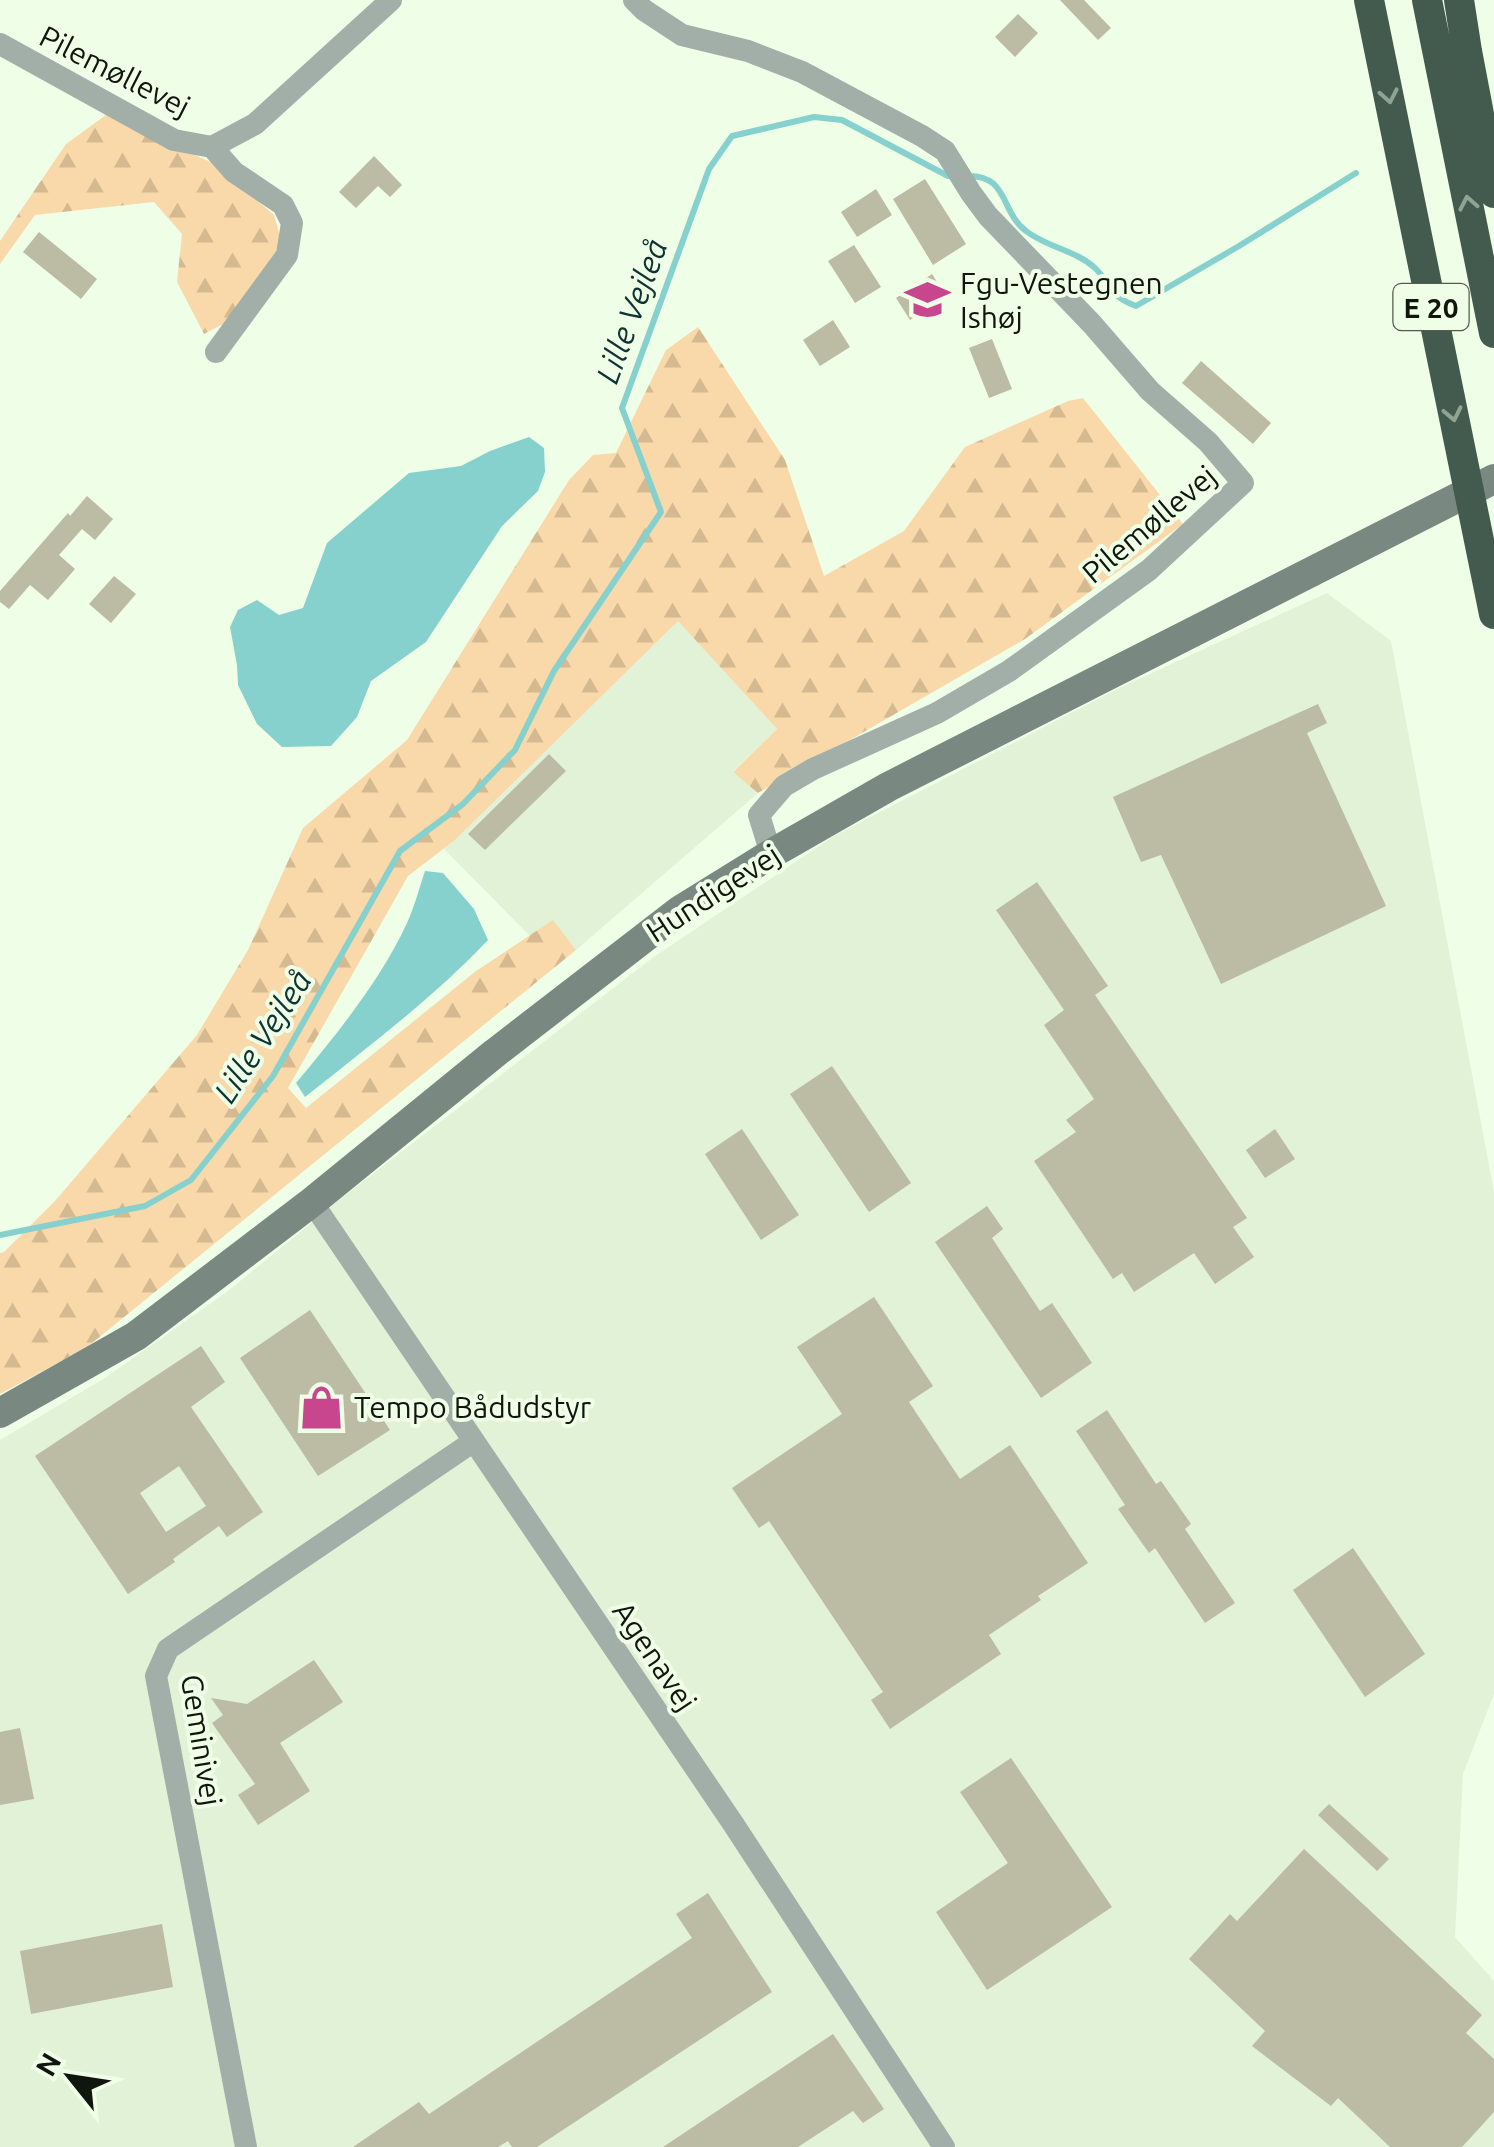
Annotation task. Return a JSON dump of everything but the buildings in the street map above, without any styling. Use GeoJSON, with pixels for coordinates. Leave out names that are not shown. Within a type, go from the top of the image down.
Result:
{"type":"FeatureCollection","features":[{"type":"Feature","properties":{"kind":"highway","name":"E 20"},"geometry":{"type":"LineString","coordinates":[[1370,0],[1494,614]]}},
{"type":"Feature","properties":{"kind":"highway","name":"E 20"},"geometry":{"type":"LineString","coordinates":[[1428,0],[1494,333]]}},
{"type":"Feature","properties":{"kind":"highway"},"geometry":{"type":"LineString","coordinates":[[1459,0],[1494,192]]}},
{"type":"Feature","properties":{"kind":"street","name":"Pilemøllevej"},"geometry":{"type":"LineString","coordinates":[[0,44],[174,140],[212,147],[255,124],[391,0]]}},
{"type":"Feature","properties":{"kind":"street","name":"Pilemøllevej"},"geometry":{"type":"LineString","coordinates":[[634,0],[682,35],[748,51],[802,72],[944,151],[988,216],[1150,391],[1208,442],[1243,483],[1149,570],[1009,671],[936,713],[784,786],[759,815],[771,854]]}},
{"type":"Feature","properties":{"kind":"street"},"geometry":{"type":"LineString","coordinates":[[212,147],[234,172],[283,206],[292,223],[287,255],[216,352]]}},
{"type":"Feature","properties":{"kind":"street","name":"Hundigevej"},"geometry":{"type":"LineString","coordinates":[[0,1413],[136,1336],[664,923],[771,854],[888,787],[1494,479]]}},
{"type":"Feature","properties":{"kind":"street","name":"Agenavej"},"geometry":{"type":"LineString","coordinates":[[312,1202],[734,1825],[944,2147]]}},
{"type":"Feature","properties":{"kind":"street","name":"Geminivej"},"geometry":{"type":"LineString","coordinates":[[246,2147],[156,1676],[168,1649],[474,1441]]}},
{"type":"Feature","properties":{"kind":"shaded area"},"geometry":{"type":"Polygon","coordinates":[[[1327,593],[1391,641],[1494,1192],[1494,1694],[1463,1774],[1455,1937],[1494,1981],[1494,2147],[0,2147],[0,1440],[105,1378],[228,1291],[651,959],[834,836],[1119,688],[1327,593]]]}},
{"type":"Feature","properties":{"kind":"shaded area"},"geometry":{"type":"Polygon","coordinates":[[[678,620],[777,729],[733,771],[758,793],[576,950],[553,921],[530,936],[444,849],[678,620]]]}},
{"type":"Feature","properties":{"kind":"green space"},"geometry":{"type":"Polygon","coordinates":[[[106,115],[215,164],[274,215],[282,243],[229,321],[204,334],[177,282],[182,234],[154,202],[35,215],[0,264],[0,241],[66,144],[106,115]]]}},
{"type":"Feature","properties":{"kind":"green space"},"geometry":{"type":"Polygon","coordinates":[[[698,327],[785,460],[824,576],[904,531],[965,447],[1083,398],[1183,524],[1025,639],[758,793],[733,772],[777,729],[678,621],[455,840],[408,876],[288,1088],[306,1108],[476,971],[553,920],[576,950],[86,1348],[0,1394],[0,1253],[55,1201],[197,1035],[248,950],[303,828],[407,740],[569,480],[593,455],[616,453],[666,350],[698,327]]]}},
{"type":"Feature","properties":{"kind":"water"},"geometry":{"type":"Polygon","coordinates":[[[529,437],[544,448],[545,472],[538,491],[502,526],[426,642],[371,681],[357,717],[331,746],[282,747],[257,724],[238,685],[230,627],[238,610],[257,600],[279,615],[303,608],[327,543],[409,473],[461,466],[529,437]]]}},
{"type":"Feature","properties":{"kind":"water"},"geometry":{"type":"Polygon","coordinates":[[[425,871],[443,873],[474,909],[488,940],[423,1002],[305,1097],[296,1083],[384,966],[410,917],[425,871]]]}},
{"type":"Feature","properties":{"kind":"waterway","name":"Lille Vejleå"},"geometry":{"type":"LineString","coordinates":[[0,1235],[145,1206],[191,1180],[273,1076],[400,851],[463,804],[515,750],[554,671],[661,512],[622,408],[709,169],[732,136],[814,117],[842,120],[954,176]]}},
{"type":"Feature","properties":{"kind":"waterway","name":"Lille Vejleå"},"geometry":{"type":"LineString","coordinates":[[966,176],[990,181],[1026,231],[1089,263],[1116,295],[1136,306],[1356,173]]}},
{"type":"Feature","properties":{"kind":"place","name":"Fgu-Vestegnen Ishøj"},"geometry":{"type":"Point","coordinates":[927,300]}},
{"type":"Feature","properties":{"kind":"place","name":"Tempo Bådudstyr"},"geometry":{"type":"Point","coordinates":[321,1407]}}]}
